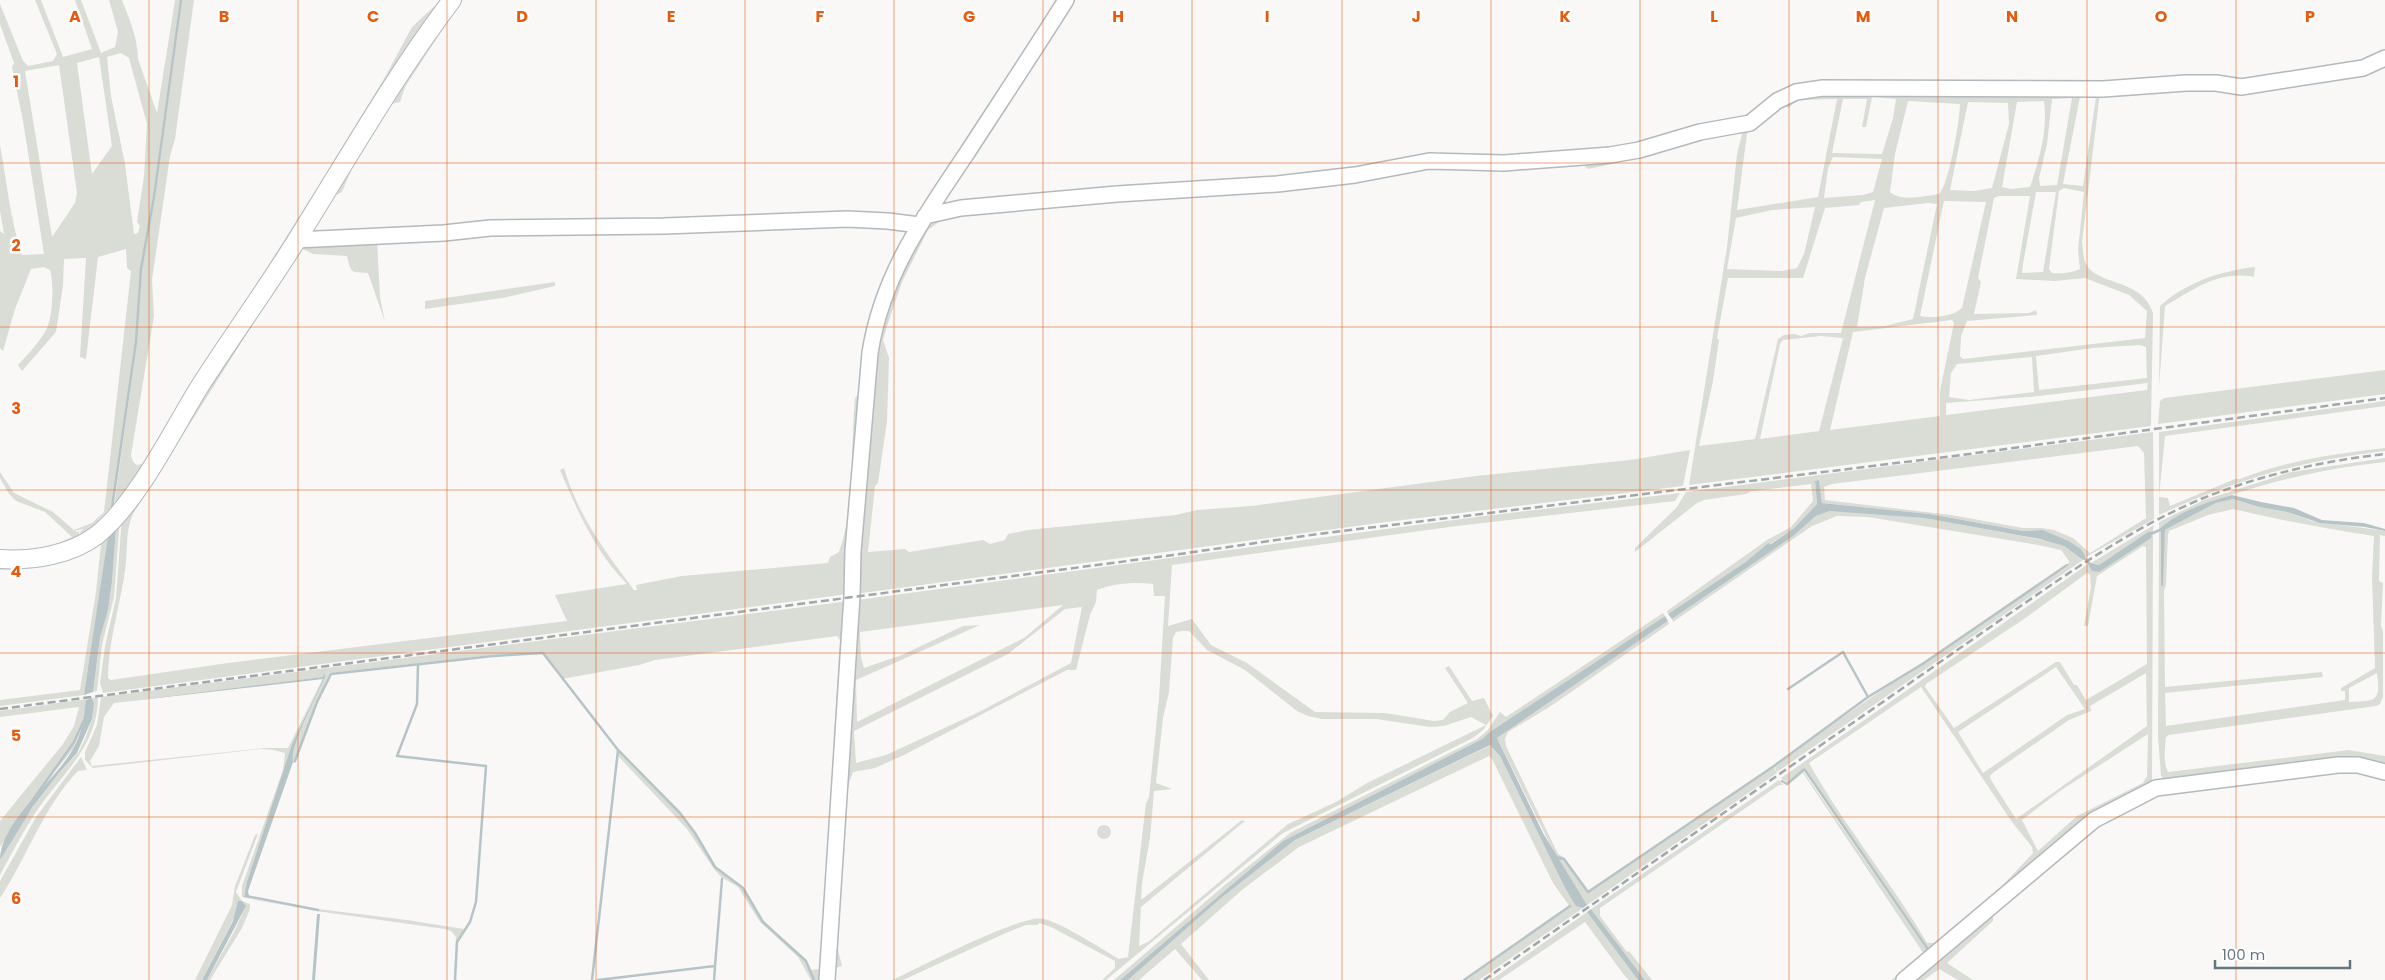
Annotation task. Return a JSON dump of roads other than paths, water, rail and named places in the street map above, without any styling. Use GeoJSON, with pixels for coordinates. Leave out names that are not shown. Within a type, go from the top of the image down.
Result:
{"type":"FeatureCollection","features":[{"type":"Feature","properties":{"kind":"main road"},"geometry":{"type":"LineString","coordinates":[[0,559],[41,557],[71,549],[98,534],[133,496],[200,386],[296,240],[430,28],[452,0]]}},
{"type":"Feature","properties":{"kind":"street"},"geometry":{"type":"LineString","coordinates":[[827,980],[852,596],[853,550],[870,353],[875,324],[884,295],[922,221],[1066,0]]}},
{"type":"Feature","properties":{"kind":"street"},"geometry":{"type":"LineString","coordinates":[[296,240],[444,233],[490,228],[664,226],[847,219],[922,221],[970,207],[1117,194],[1277,184],[1354,175],[1429,162],[1504,164],[1610,155],[1639,150],[1700,132],[1750,123],[1777,101],[1796,92],[1823,88],[2058,90],[2103,89],[2186,82],[2216,83],[2241,87],[2363,68],[2385,58]]}},
{"type":"Feature","properties":{"kind":"street"},"geometry":{"type":"LineString","coordinates":[[1904,980],[2094,820],[2156,788],[2338,765],[2358,765],[2385,772]]}},
{"type":"Feature","properties":{"kind":"waterway"},"geometry":{"type":"LineString","coordinates":[[112,508],[136,342],[141,269],[154,197],[181,0]]}},
{"type":"Feature","properties":{"kind":"waterway"},"geometry":{"type":"LineString","coordinates":[[2151,534],[2162,529]]}},
{"type":"Feature","properties":{"kind":"waterway"},"geometry":{"type":"LineString","coordinates":[[2083,557],[2091,565]]}},
{"type":"Feature","properties":{"kind":"waterway"},"geometry":{"type":"LineString","coordinates":[[1556,857],[1564,859],[1588,892],[1774,766],[1868,697],[1924,663],[2067,565]]}},
{"type":"Feature","properties":{"kind":"waterway"},"geometry":{"type":"LineString","coordinates":[[1788,689],[1843,652],[1868,697]]}},
{"type":"Feature","properties":{"kind":"waterway"},"geometry":{"type":"LineString","coordinates":[[295,761],[317,702],[331,674],[493,656],[543,653],[618,750],[680,813],[695,833],[715,867],[743,888],[763,922],[806,961],[814,980]]}},
{"type":"Feature","properties":{"kind":"waterway"},"geometry":{"type":"LineString","coordinates":[[418,665],[417,704],[397,756],[486,766],[476,902],[470,922],[457,942],[455,980]]}},
{"type":"Feature","properties":{"kind":"waterway"},"geometry":{"type":"LineString","coordinates":[[32,801],[74,742],[84,720]]}},
{"type":"Feature","properties":{"kind":"waterway"},"geometry":{"type":"LineString","coordinates":[[592,980],[618,750]]}},
{"type":"Feature","properties":{"kind":"waterway"},"geometry":{"type":"LineString","coordinates":[[1782,781],[1787,784],[1805,770],[1929,951]]}},
{"type":"Feature","properties":{"kind":"waterway"},"geometry":{"type":"LineString","coordinates":[[598,980],[715,966],[722,879]]}},
{"type":"Feature","properties":{"kind":"waterway"},"geometry":{"type":"LineString","coordinates":[[246,896],[318,910]]}},
{"type":"Feature","properties":{"kind":"waterway"},"geometry":{"type":"LineString","coordinates":[[1464,980],[1570,906]]}},
{"type":"Feature","properties":{"kind":"waterway"},"geometry":{"type":"LineString","coordinates":[[714,980],[715,967]]}},
{"type":"Feature","properties":{"kind":"railway"},"geometry":{"type":"LineString","coordinates":[[0,709],[1173,555],[1318,534],[1954,456],[2385,398]]}},
{"type":"Feature","properties":{"kind":"railway"},"geometry":{"type":"LineString","coordinates":[[1484,980],[2009,614],[2126,537],[2150,523],[2223,490],[2292,470],[2385,454]]}}]}
